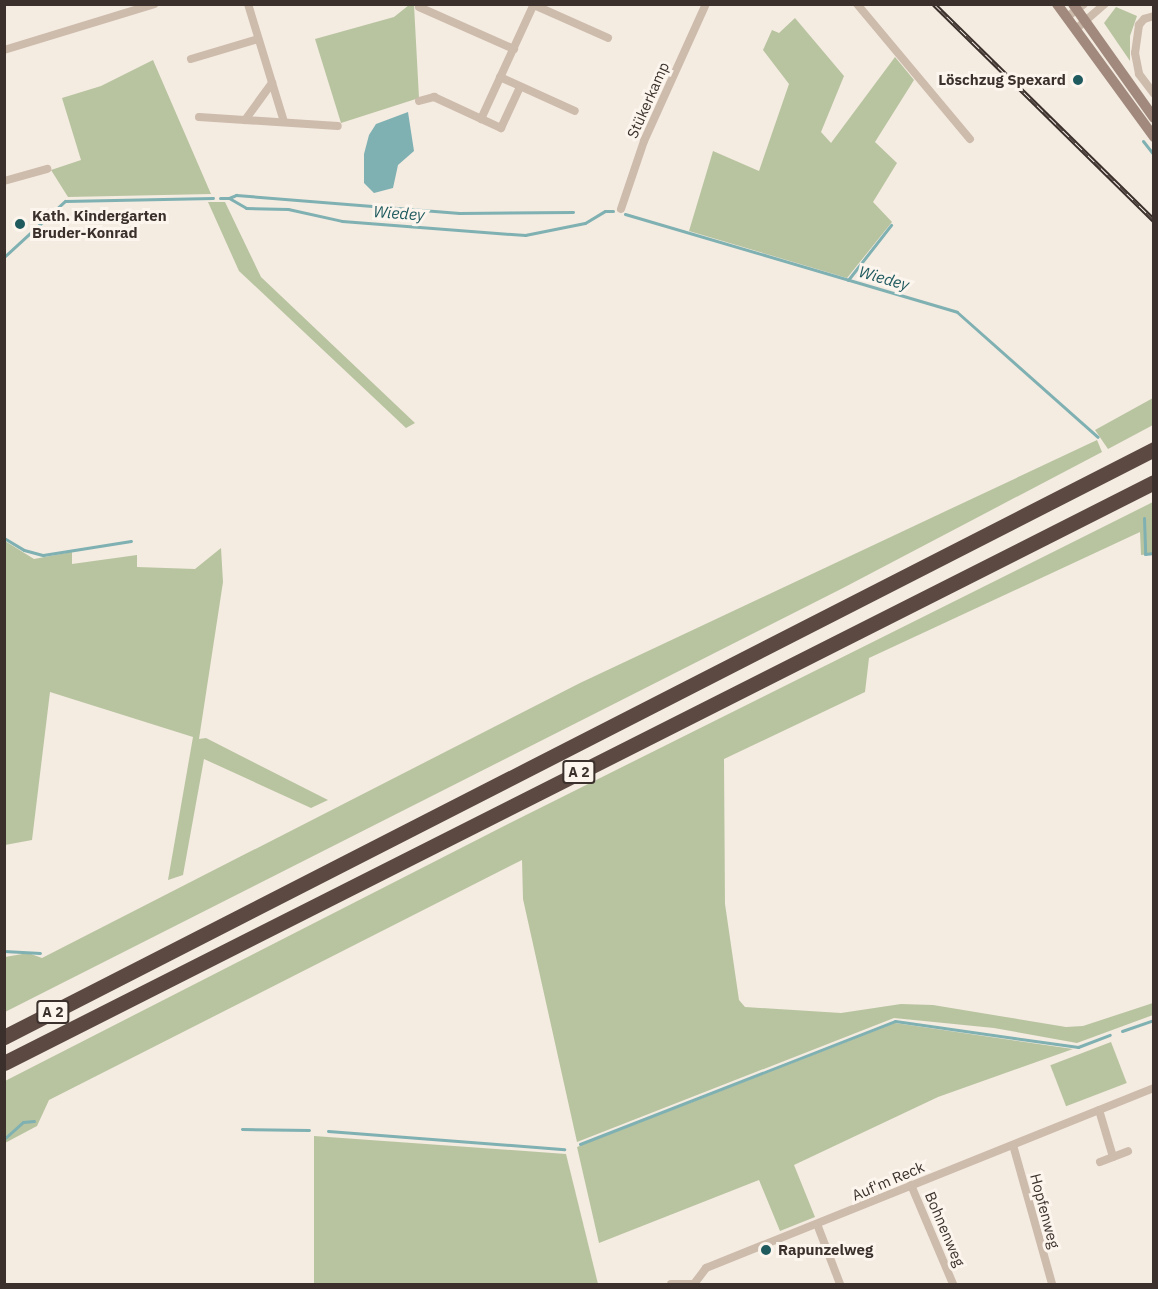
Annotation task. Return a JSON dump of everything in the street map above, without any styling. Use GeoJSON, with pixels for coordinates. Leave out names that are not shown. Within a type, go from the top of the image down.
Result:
{"type":"FeatureCollection","features":[{"type":"Feature","properties":{"kind":"highway","name":"A 2"},"geometry":{"type":"LineString","coordinates":[[4,1037],[1154,449]]}},
{"type":"Feature","properties":{"kind":"highway","name":"A 2"},"geometry":{"type":"LineString","coordinates":[[4,1063],[1154,482]]}},
{"type":"Feature","properties":{"kind":"main road"},"geometry":{"type":"LineString","coordinates":[[1058,4],[1154,137]]}},
{"type":"Feature","properties":{"kind":"main road"},"geometry":{"type":"LineString","coordinates":[[1078,6],[1085,22],[1154,118]]}},
{"type":"Feature","properties":{"kind":"street"},"geometry":{"type":"LineString","coordinates":[[4,50],[154,4]]}},
{"type":"Feature","properties":{"kind":"street"},"geometry":{"type":"LineString","coordinates":[[248,4],[284,122]]}},
{"type":"Feature","properties":{"kind":"street","name":"Stükerkamp"},"geometry":{"type":"LineString","coordinates":[[621,209],[644,141],[706,4]]}},
{"type":"Feature","properties":{"kind":"street"},"geometry":{"type":"LineString","coordinates":[[857,4],[970,139]]}},
{"type":"Feature","properties":{"kind":"street"},"geometry":{"type":"LineString","coordinates":[[1076,29],[1105,4]]}},
{"type":"Feature","properties":{"kind":"street"},"geometry":{"type":"LineString","coordinates":[[481,119],[534,5],[608,38]]}},
{"type":"Feature","properties":{"kind":"street"},"geometry":{"type":"LineString","coordinates":[[1067,17],[1078,6]]}},
{"type":"Feature","properties":{"kind":"street"},"geometry":{"type":"LineString","coordinates":[[419,7],[514,49]]}},
{"type":"Feature","properties":{"kind":"street"},"geometry":{"type":"LineString","coordinates":[[1154,16],[1144,19],[1139,25],[1135,53],[1139,74],[1154,94]]}},
{"type":"Feature","properties":{"kind":"street"},"geometry":{"type":"LineString","coordinates":[[191,59],[258,39]]}},
{"type":"Feature","properties":{"kind":"street"},"geometry":{"type":"LineString","coordinates":[[500,77],[575,111]]}},
{"type":"Feature","properties":{"kind":"street"},"geometry":{"type":"LineString","coordinates":[[245,120],[272,83]]}},
{"type":"Feature","properties":{"kind":"street"},"geometry":{"type":"LineString","coordinates":[[419,101],[434,97],[501,128],[520,87]]}},
{"type":"Feature","properties":{"kind":"street"},"geometry":{"type":"LineString","coordinates":[[199,117],[338,126]]}},
{"type":"Feature","properties":{"kind":"street"},"geometry":{"type":"LineString","coordinates":[[4,181],[47,169]]}},
{"type":"Feature","properties":{"kind":"street","name":"Auf'm Reck"},"geometry":{"type":"LineString","coordinates":[[671,1284],[693,1284],[706,1268],[1154,1088]]}},
{"type":"Feature","properties":{"kind":"street"},"geometry":{"type":"LineString","coordinates":[[1099,1110],[1113,1157]]}},
{"type":"Feature","properties":{"kind":"street","name":"Hopfenweg"},"geometry":{"type":"LineString","coordinates":[[1013,1145],[1052,1284]]}},
{"type":"Feature","properties":{"kind":"street"},"geometry":{"type":"LineString","coordinates":[[1100,1162],[1128,1151]]}},
{"type":"Feature","properties":{"kind":"street","name":"Bohnenweg"},"geometry":{"type":"LineString","coordinates":[[911,1185],[953,1284]]}},
{"type":"Feature","properties":{"kind":"street"},"geometry":{"type":"LineString","coordinates":[[817,1224],[840,1284]]}},
{"type":"Feature","properties":{"kind":"green space"},"geometry":{"type":"Polygon","coordinates":[[[409,5],[414,5],[419,98],[341,123],[315,39],[394,17],[409,5]]]}},
{"type":"Feature","properties":{"kind":"green space"},"geometry":{"type":"Polygon","coordinates":[[[1116,7],[1137,16],[1130,36],[1130,61],[1104,23],[1116,7]]]}},
{"type":"Feature","properties":{"kind":"green space"},"geometry":{"type":"Polygon","coordinates":[[[795,18],[844,76],[821,132],[831,143],[895,57],[914,80],[875,142],[897,163],[873,202],[892,222],[847,278],[689,231],[713,151],[759,171],[789,84],[763,50],[772,30],[779,33],[795,18]]]}},
{"type":"Feature","properties":{"kind":"green space"},"geometry":{"type":"Polygon","coordinates":[[[153,60],[211,194],[68,197],[51,170],[81,160],[62,98],[101,86],[153,60]]]}},
{"type":"Feature","properties":{"kind":"green space"},"geometry":{"type":"Polygon","coordinates":[[[208,202],[225,202],[261,277],[415,423],[406,428],[239,271],[208,202]]]}},
{"type":"Feature","properties":{"kind":"green space"},"geometry":{"type":"Polygon","coordinates":[[[1153,398],[1153,425],[1108,449],[1095,430],[1153,398]]]}},
{"type":"Feature","properties":{"kind":"green space"},"geometry":{"type":"Polygon","coordinates":[[[1097,440],[1102,452],[843,588],[5,1012],[5,957],[28,953],[42,958],[580,683],[1097,440]]]}},
{"type":"Feature","properties":{"kind":"green space"},"geometry":{"type":"Polygon","coordinates":[[[1153,502],[1153,554],[1141,555],[1140,532],[869,658],[865,692],[724,759],[725,904],[739,1000],[745,1007],[841,1013],[901,1004],[933,1005],[1066,1027],[1083,1026],[1153,1003],[1153,1015],[1077,1043],[994,1028],[894,1018],[577,1142],[523,899],[522,860],[49,1100],[37,1126],[5,1143],[5,1081],[508,824],[1153,502]]]}},
{"type":"Feature","properties":{"kind":"green space"},"geometry":{"type":"Polygon","coordinates":[[[5,541],[34,559],[72,552],[72,564],[137,555],[137,567],[195,569],[221,548],[223,582],[199,739],[206,738],[328,800],[311,808],[204,759],[183,875],[168,880],[193,737],[50,692],[32,840],[5,845],[5,541]]]}},
{"type":"Feature","properties":{"kind":"green space"},"geometry":{"type":"Polygon","coordinates":[[[895,1023],[1073,1049],[938,1097],[794,1165],[815,1217],[780,1231],[759,1180],[599,1243],[577,1147],[895,1023]]]}},
{"type":"Feature","properties":{"kind":"green space"},"geometry":{"type":"Polygon","coordinates":[[[1111,1042],[1127,1083],[1066,1106],[1050,1065],[1111,1042]]]}},
{"type":"Feature","properties":{"kind":"green space"},"geometry":{"type":"Polygon","coordinates":[[[314,1136],[566,1154],[598,1284],[314,1284],[314,1136]]]}},
{"type":"Feature","properties":{"kind":"water"},"geometry":{"type":"Polygon","coordinates":[[[408,112],[414,151],[398,165],[393,188],[374,193],[364,183],[364,154],[369,135],[376,124],[408,112]]]}},
{"type":"Feature","properties":{"kind":"waterway"},"geometry":{"type":"LineString","coordinates":[[1143,141],[1154,155]]}},
{"type":"Feature","properties":{"kind":"waterway"},"geometry":{"type":"LineString","coordinates":[[229,198],[236,195],[459,213],[573,212]]}},
{"type":"Feature","properties":{"kind":"waterway","name":"Wiedey"},"geometry":{"type":"LineString","coordinates":[[4,257],[65,201],[213,198]]}},
{"type":"Feature","properties":{"kind":"waterway","name":"Wiedey"},"geometry":{"type":"LineString","coordinates":[[220,198],[229,198],[246,208],[288,209],[342,221],[525,235],[585,223],[605,211],[613,211]]}},
{"type":"Feature","properties":{"kind":"waterway","name":"Wiedey"},"geometry":{"type":"LineString","coordinates":[[625,214],[957,312],[1098,437]]}},
{"type":"Feature","properties":{"kind":"waterway"},"geometry":{"type":"LineString","coordinates":[[848,280],[891,225]]}},
{"type":"Feature","properties":{"kind":"waterway","name":"Wiedey"},"geometry":{"type":"LineString","coordinates":[[1144,518],[1145,554],[1154,553]]}},
{"type":"Feature","properties":{"kind":"waterway"},"geometry":{"type":"LineString","coordinates":[[4,538],[24,550],[43,555],[131,541]]}},
{"type":"Feature","properties":{"kind":"waterway"},"geometry":{"type":"LineString","coordinates":[[4,951],[40,953]]}},
{"type":"Feature","properties":{"kind":"waterway"},"geometry":{"type":"LineString","coordinates":[[1122,1031],[1154,1020]]}},
{"type":"Feature","properties":{"kind":"waterway"},"geometry":{"type":"LineString","coordinates":[[580,1144],[895,1021],[1078,1047],[1110,1035]]}},
{"type":"Feature","properties":{"kind":"waterway"},"geometry":{"type":"LineString","coordinates":[[4,1139],[23,1122],[34,1121]]}},
{"type":"Feature","properties":{"kind":"waterway"},"geometry":{"type":"LineString","coordinates":[[242,1129],[309,1130]]}},
{"type":"Feature","properties":{"kind":"waterway"},"geometry":{"type":"LineString","coordinates":[[328,1131],[564,1149]]}},
{"type":"Feature","properties":{"kind":"railway"},"geometry":{"type":"LineString","coordinates":[[934,4],[1154,220]]}},
{"type":"Feature","properties":{"kind":"place","name":"Löschzug Spexard"},"geometry":{"type":"Point","coordinates":[1078,80]}},
{"type":"Feature","properties":{"kind":"place","name":"Kath. Kindergarten Bruder-Konrad"},"geometry":{"type":"Point","coordinates":[20,224]}},
{"type":"Feature","properties":{"kind":"place","name":"Rapunzelweg"},"geometry":{"type":"Point","coordinates":[766,1250]}}]}
